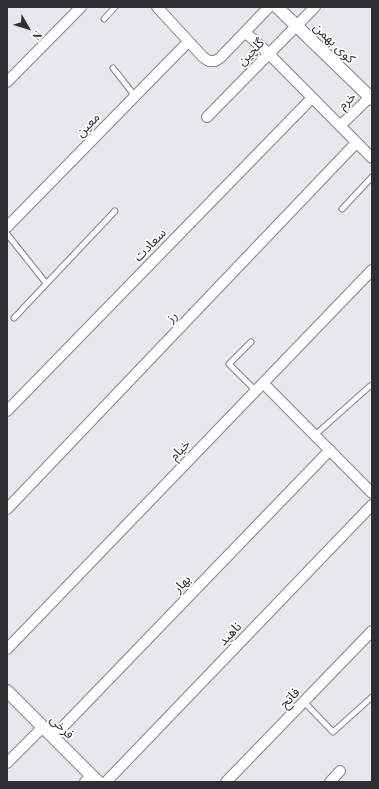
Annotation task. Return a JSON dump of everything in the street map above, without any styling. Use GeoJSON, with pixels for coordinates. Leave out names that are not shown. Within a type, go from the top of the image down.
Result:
{"type":"FeatureCollection","features":[{"type":"Feature","properties":{"kind":"street"},"geometry":{"type":"LineString","coordinates":[[7,82],[81,7]]}},
{"type":"Feature","properties":{"kind":"street"},"geometry":{"type":"LineString","coordinates":[[157,7],[188,42],[208,61],[215,61],[220,58],[269,7]]}},
{"type":"Feature","properties":{"kind":"street","name":"کوی بهمن"},"geometry":{"type":"LineString","coordinates":[[277,7],[371,97]]}},
{"type":"Feature","properties":{"kind":"street","name":"گلچین"},"geometry":{"type":"LineString","coordinates":[[207,117],[268,53],[315,7]]}},
{"type":"Feature","properties":{"kind":"street"},"geometry":{"type":"LineString","coordinates":[[245,32],[268,53],[372,158]]}},
{"type":"Feature","properties":{"kind":"street","name":"معین"},"geometry":{"type":"LineString","coordinates":[[7,227],[188,42]]}},
{"type":"Feature","properties":{"kind":"street","name":"خرم"},"geometry":{"type":"LineString","coordinates":[[340,126],[371,97]]}},
{"type":"Feature","properties":{"kind":"street","name":"سعادت"},"geometry":{"type":"LineString","coordinates":[[7,411],[312,98]]}},
{"type":"Feature","properties":{"kind":"street","name":"رز"},"geometry":{"type":"LineString","coordinates":[[7,509],[356,143]]}},
{"type":"Feature","properties":{"kind":"street","name":"خیام"},"geometry":{"type":"LineString","coordinates":[[7,649],[372,270]]}},
{"type":"Feature","properties":{"kind":"street"},"geometry":{"type":"LineString","coordinates":[[263,383],[370,488]]}},
{"type":"Feature","properties":{"kind":"street","name":"بهار"},"geometry":{"type":"LineString","coordinates":[[53,737],[330,450]]}},
{"type":"Feature","properties":{"kind":"street","name":"ناهید"},"geometry":{"type":"LineString","coordinates":[[106,782],[372,505]]}},
{"type":"Feature","properties":{"kind":"street","name":"فاتح"},"geometry":{"type":"LineString","coordinates":[[226,782],[372,631]]}},
{"type":"Feature","properties":{"kind":"street","name":"فرخی"},"geometry":{"type":"LineString","coordinates":[[7,691],[53,737],[91,780]]}},
{"type":"Feature","properties":{"kind":"street"},"geometry":{"type":"LineString","coordinates":[[7,763],[43,727]]}},
{"type":"Feature","properties":{"kind":"street"},"geometry":{"type":"LineString","coordinates":[[330,782],[340,771]]}},
{"type":"Feature","properties":{"kind":"lane"},"geometry":{"type":"LineString","coordinates":[[104,19],[116,7]]}},
{"type":"Feature","properties":{"kind":"lane"},"geometry":{"type":"LineString","coordinates":[[113,68],[135,96]]}},
{"type":"Feature","properties":{"kind":"lane"},"geometry":{"type":"LineString","coordinates":[[342,209],[372,177]]}},
{"type":"Feature","properties":{"kind":"lane"},"geometry":{"type":"LineString","coordinates":[[14,318],[115,210]]}},
{"type":"Feature","properties":{"kind":"lane"},"geometry":{"type":"LineString","coordinates":[[7,234],[46,283]]}},
{"type":"Feature","properties":{"kind":"lane"},"geometry":{"type":"LineString","coordinates":[[251,342],[230,364],[256,391]]}},
{"type":"Feature","properties":{"kind":"lane"},"geometry":{"type":"LineString","coordinates":[[315,435],[370,386]]}},
{"type":"Feature","properties":{"kind":"lane"},"geometry":{"type":"LineString","coordinates":[[304,702],[334,732],[372,697]]}}]}
